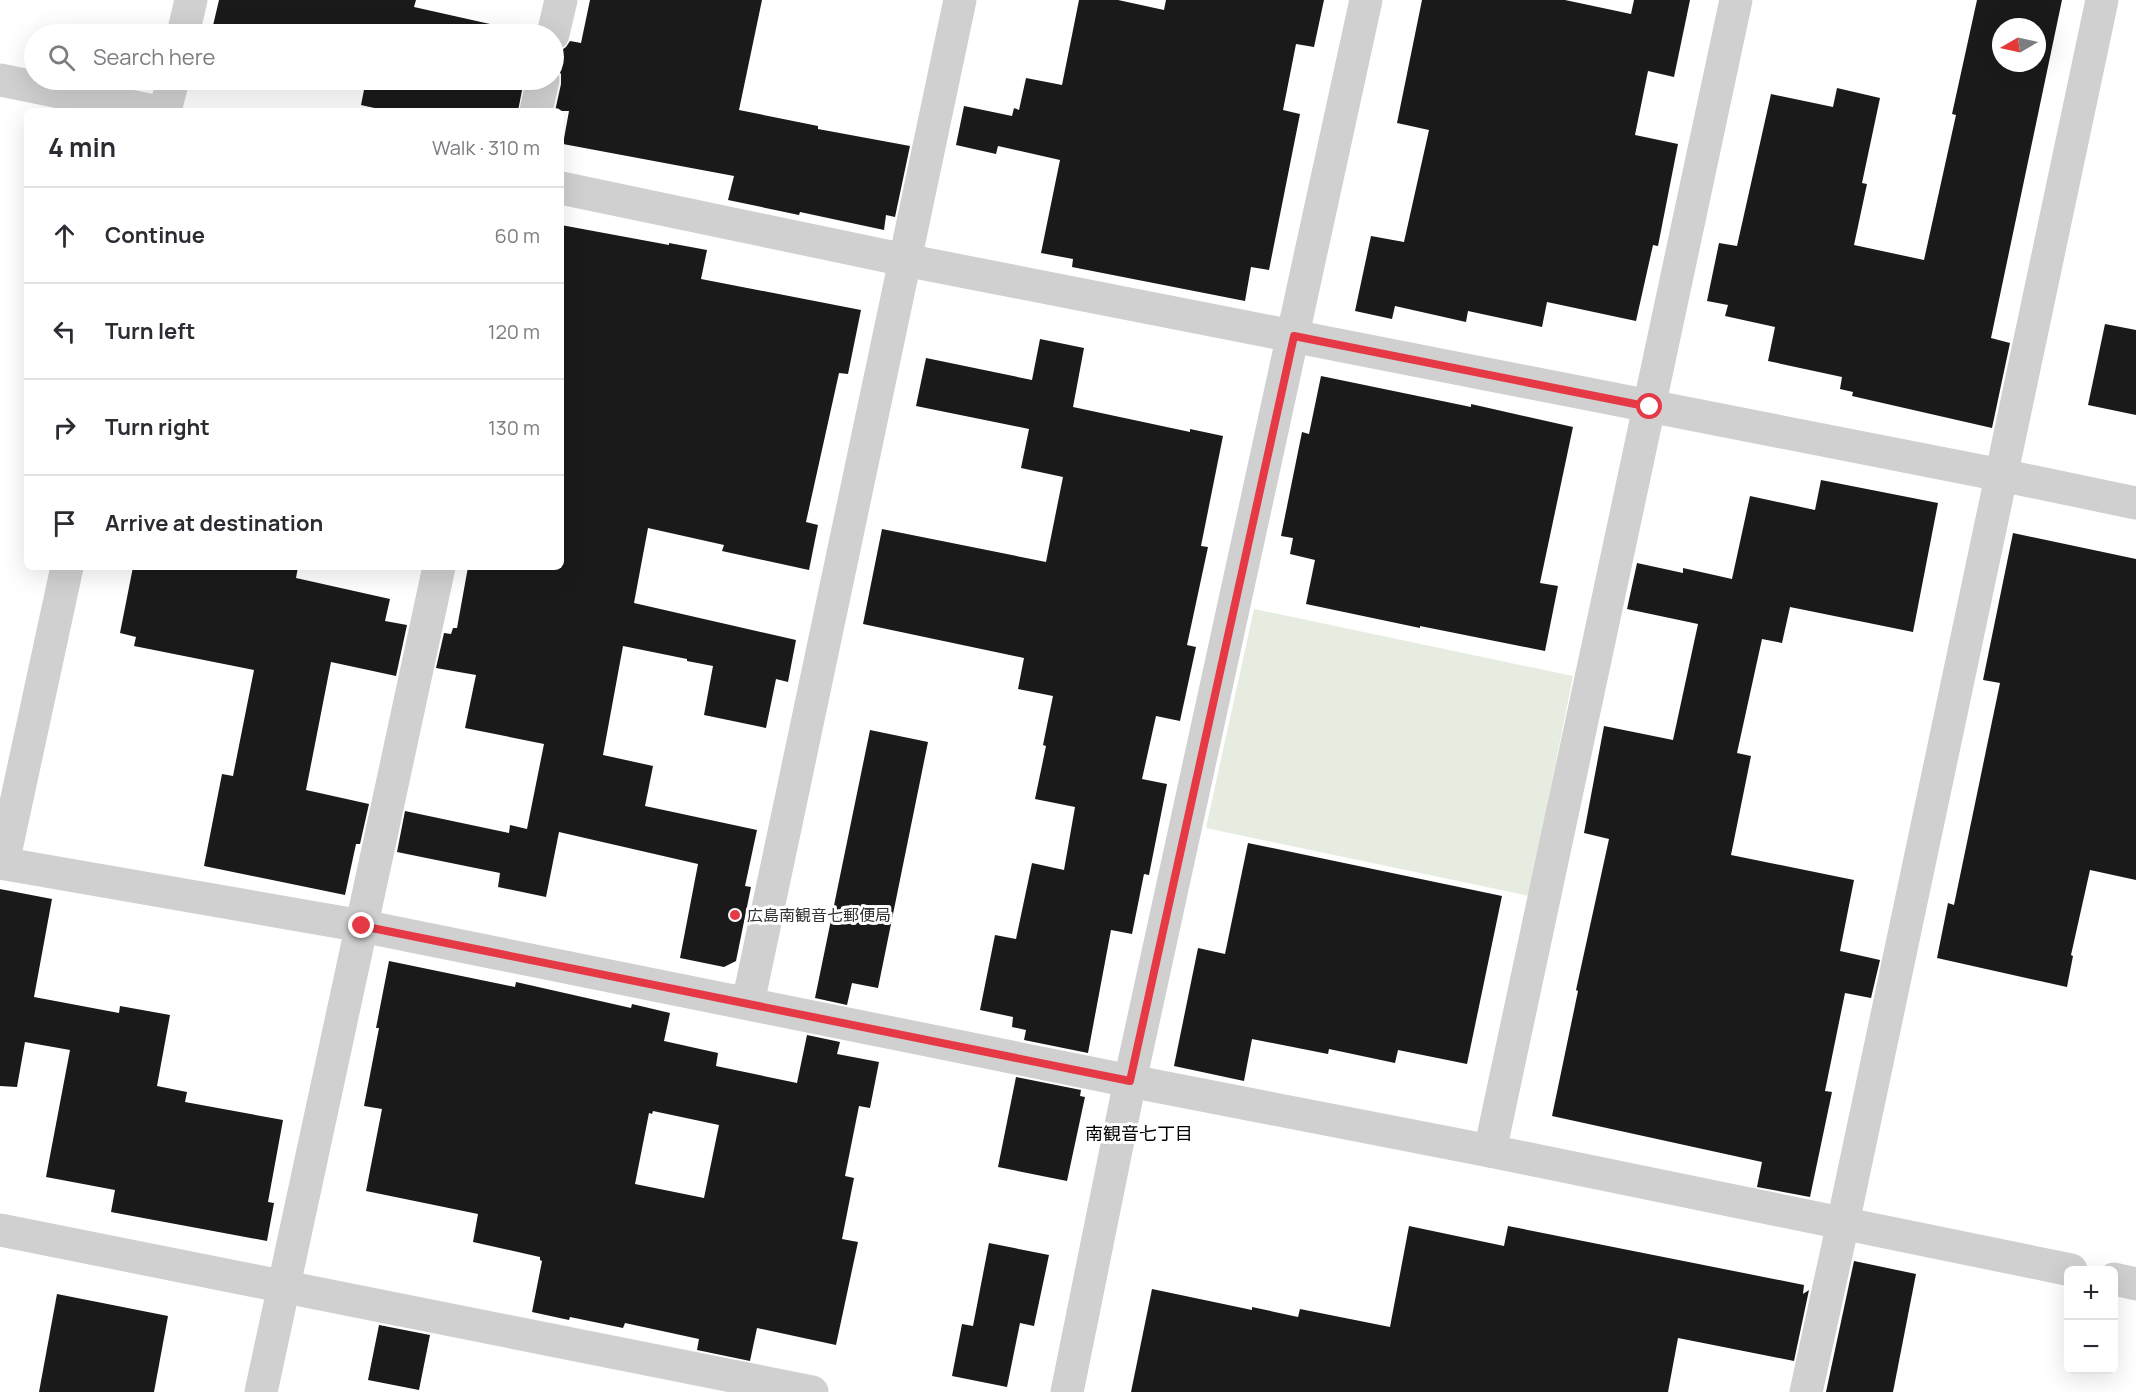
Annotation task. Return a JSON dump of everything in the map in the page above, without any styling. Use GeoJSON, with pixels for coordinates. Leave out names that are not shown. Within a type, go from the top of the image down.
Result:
{"type":"FeatureCollection","features":[{"type":"Feature","properties":{"kind":"street"},"geometry":{"type":"LineString","coordinates":[[185,24],[191,0]]}},
{"type":"Feature","properties":{"kind":"street"},"geometry":{"type":"LineString","coordinates":[[555,24],[561,0]]}},
{"type":"Feature","properties":{"kind":"street"},"geometry":{"type":"LineString","coordinates":[[748,1003],[960,0]]}},
{"type":"Feature","properties":{"kind":"street"},"geometry":{"type":"LineString","coordinates":[[1067,1392],[1130,1081],[1366,0]]}},
{"type":"Feature","properties":{"kind":"street"},"geometry":{"type":"LineString","coordinates":[[1490,1151],[1736,0]]}},
{"type":"Feature","properties":{"kind":"street"},"geometry":{"type":"LineString","coordinates":[[1806,1392],[2102,0]]}},
{"type":"Feature","properties":{"kind":"street"},"geometry":{"type":"LineString","coordinates":[[0,80],[24,85]]}},
{"type":"Feature","properties":{"kind":"street"},"geometry":{"type":"LineString","coordinates":[[50,90],[139,108]]}},
{"type":"Feature","properties":{"kind":"street"},"geometry":{"type":"LineString","coordinates":[[166,108],[170,90]]}},
{"type":"Feature","properties":{"kind":"street"},"geometry":{"type":"LineString","coordinates":[[538,108],[541,90]]}},
{"type":"Feature","properties":{"kind":"street"},"geometry":{"type":"LineString","coordinates":[[564,189],[905,260],[2136,503]]}},
{"type":"Feature","properties":{"kind":"street"},"geometry":{"type":"LineString","coordinates":[[66,570],[2,863],[362,926],[1490,1151],[2064,1269]]}},
{"type":"Feature","properties":{"kind":"street"},"geometry":{"type":"LineString","coordinates":[[261,1392],[438,570]]}},
{"type":"Feature","properties":{"kind":"street"},"geometry":{"type":"LineString","coordinates":[[0,1230],[812,1392]]}},
{"type":"Feature","properties":{"kind":"street"},"geometry":{"type":"LineString","coordinates":[[2118,1280],[2136,1284]]}},
{"type":"Feature","properties":{"kind":"shaded area"},"geometry":{"type":"Polygon","coordinates":[[[1254,609],[1573,676],[1529,896],[1206,828],[1254,609]]]}},
{"type":"Feature","properties":{"kind":"building"},"geometry":{"type":"Polygon","coordinates":[[[219,0],[416,0],[414,7],[490,24],[213,24],[219,0]]]}},
{"type":"Feature","properties":{"kind":"building"},"geometry":{"type":"Polygon","coordinates":[[[590,0],[762,0],[739,110],[818,126],[818,129],[910,146],[895,217],[886,215],[884,230],[800,212],[799,215],[728,200],[734,176],[564,144],[569,111],[564,111],[564,108],[556,108],[560,90],[564,90],[564,48],[570,41],[581,43],[590,0]]]}},
{"type":"Feature","properties":{"kind":"building"},"geometry":{"type":"Polygon","coordinates":[[[1079,0],[1118,0],[1164,10],[1166,0],[1324,0],[1314,47],[1296,44],[1283,110],[1300,114],[1269,270],[1251,267],[1245,301],[1072,267],[1073,259],[1041,253],[1060,160],[998,146],[996,154],[956,145],[964,106],[1012,116],[1014,108],[1019,110],[1026,78],[1062,85],[1079,0]]]}},
{"type":"Feature","properties":{"kind":"building"},"geometry":{"type":"Polygon","coordinates":[[[1422,0],[1565,0],[1631,14],[1634,0],[1690,0],[1674,77],[1648,71],[1635,135],[1678,144],[1658,246],[1653,245],[1636,321],[1547,302],[1542,327],[1468,311],[1466,322],[1395,306],[1392,319],[1355,311],[1371,236],[1404,242],[1429,130],[1397,123],[1422,0]]]}},
{"type":"Feature","properties":{"kind":"building"},"geometry":{"type":"Polygon","coordinates":[[[1977,0],[2062,0],[1991,338],[2010,343],[1992,428],[1852,396],[1853,392],[1840,389],[1842,377],[1768,361],[1775,327],[1725,316],[1728,305],[1707,301],[1719,243],[1737,246],[1771,94],[1833,107],[1837,88],[1880,98],[1862,183],[1867,184],[1854,245],[1924,260],[1956,115],[1952,114],[1977,0]]]}},
{"type":"Feature","properties":{"kind":"building"},"geometry":{"type":"Polygon","coordinates":[[[364,90],[522,90],[519,108],[374,108],[361,105],[364,90]]]}},
{"type":"Feature","properties":{"kind":"building"},"geometry":{"type":"Polygon","coordinates":[[[564,226],[707,250],[701,279],[861,310],[848,374],[839,373],[806,522],[818,525],[809,570],[722,551],[724,545],[648,528],[634,603],[796,640],[788,682],[776,679],[766,728],[704,715],[713,666],[623,646],[603,755],[653,766],[645,806],[757,830],[745,886],[751,887],[736,961],[724,967],[680,958],[698,864],[559,832],[546,897],[498,887],[500,873],[397,852],[405,811],[509,833],[510,825],[527,829],[544,744],[465,728],[476,675],[436,668],[444,633],[451,634],[453,628],[457,628],[467,570],[564,570],[564,226]]]}},
{"type":"Feature","properties":{"kind":"building"},"geometry":{"type":"Polygon","coordinates":[[[2105,324],[2136,330],[2136,415],[2088,405],[2105,324]]]}},
{"type":"Feature","properties":{"kind":"building"},"geometry":{"type":"Polygon","coordinates":[[[1040,339],[1084,348],[1073,407],[1190,432],[1190,429],[1223,436],[1201,546],[1208,547],[1187,645],[1196,647],[1180,721],[1156,716],[1142,779],[1167,784],[1149,875],[1144,874],[1132,934],[1111,930],[1088,1053],[1024,1040],[1026,1030],[1012,1027],[1013,1017],[980,1010],[995,935],[1016,939],[1032,863],[1064,870],[1075,807],[1035,799],[1053,696],[1018,689],[1024,658],[863,624],[882,529],[1046,562],[1063,477],[1021,468],[1029,429],[916,406],[926,358],[1032,380],[1040,339]]]}},
{"type":"Feature","properties":{"kind":"building"},"geometry":{"type":"Polygon","coordinates":[[[1321,376],[1471,407],[1471,404],[1573,427],[1540,583],[1558,586],[1545,651],[1306,604],[1315,560],[1290,554],[1293,538],[1281,536],[1302,432],[1309,434],[1321,376]]]}},
{"type":"Feature","properties":{"kind":"building"},"geometry":{"type":"Polygon","coordinates":[[[1821,480],[1938,503],[1913,632],[1790,607],[1782,643],[1762,639],[1737,753],[1751,756],[1731,855],[1854,880],[1840,951],[1880,960],[1871,998],[1845,993],[1825,1091],[1832,1092],[1810,1197],[1757,1187],[1762,1162],[1552,1116],[1578,991],[1576,990],[1609,839],[1584,833],[1604,726],[1673,740],[1698,624],[1627,609],[1637,563],[1683,573],[1683,568],[1732,579],[1750,496],[1815,510],[1821,480]]]}},
{"type":"Feature","properties":{"kind":"building"},"geometry":{"type":"Polygon","coordinates":[[[2013,533],[2136,559],[2136,880],[2090,870],[2071,955],[2073,956],[2067,987],[1937,958],[1948,903],[1954,905],[2000,683],[1983,680],[2013,533]]]}},
{"type":"Feature","properties":{"kind":"building"},"geometry":{"type":"Polygon","coordinates":[[[132,570],[297,570],[296,578],[390,599],[385,621],[407,625],[396,676],[331,662],[306,790],[369,804],[360,844],[356,844],[345,895],[204,866],[222,774],[233,776],[254,670],[134,646],[136,637],[120,633],[132,570]]]}},
{"type":"Feature","properties":{"kind":"building"},"geometry":{"type":"Polygon","coordinates":[[[870,730],[928,742],[878,988],[852,983],[847,1005],[815,998],[870,730]]]}},
{"type":"Feature","properties":{"kind":"building"},"geometry":{"type":"Polygon","coordinates":[[[1248,843],[1502,896],[1467,1064],[1398,1050],[1395,1063],[1329,1049],[1328,1054],[1252,1039],[1244,1081],[1174,1066],[1198,948],[1225,954],[1248,843]]]}},
{"type":"Feature","properties":{"kind":"building"},"geometry":{"type":"Polygon","coordinates":[[[0,889],[52,899],[34,997],[119,1013],[120,1006],[170,1015],[157,1086],[187,1092],[185,1102],[283,1120],[268,1202],[274,1203],[267,1241],[111,1212],[115,1190],[46,1177],[70,1050],[25,1042],[17,1087],[0,1086],[0,889]]]}},
{"type":"Feature","properties":{"kind":"building"},"geometry":{"type":"Polygon","coordinates":[[[389,961],[515,987],[516,982],[631,1008],[632,1004],[670,1013],[664,1041],[718,1053],[716,1066],[797,1083],[807,1035],[840,1042],[837,1054],[879,1062],[870,1108],[859,1106],[845,1176],[854,1178],[842,1239],[858,1242],[836,1345],[757,1328],[750,1361],[697,1350],[699,1339],[625,1323],[623,1328],[532,1312],[542,1261],[540,1257],[473,1242],[478,1214],[366,1191],[382,1109],[364,1106],[379,1028],[376,1028],[389,961]],[[653,1111],[652,1114],[649,1113],[635,1184],[704,1198],[719,1125],[653,1111]]]}},
{"type":"Feature","properties":{"kind":"building"},"geometry":{"type":"Polygon","coordinates":[[[1016,1077],[1081,1090],[1080,1096],[1085,1097],[1067,1181],[998,1167],[1016,1077]]]}},
{"type":"Feature","properties":{"kind":"building"},"geometry":{"type":"Polygon","coordinates":[[[1409,1226],[1504,1246],[1508,1226],[1804,1285],[1803,1294],[1809,1290],[1794,1361],[1678,1338],[1668,1392],[1131,1392],[1152,1289],[1252,1310],[1252,1307],[1298,1317],[1300,1309],[1390,1327],[1409,1226]]]}},
{"type":"Feature","properties":{"kind":"building"},"geometry":{"type":"Polygon","coordinates":[[[989,1243],[1049,1255],[1034,1326],[1020,1323],[1007,1387],[952,1376],[962,1324],[973,1326],[989,1243]]]}},
{"type":"Feature","properties":{"kind":"building"},"geometry":{"type":"Polygon","coordinates":[[[1854,1261],[1916,1274],[1893,1392],[1826,1392],[1854,1261]]]}},
{"type":"Feature","properties":{"kind":"building"},"geometry":{"type":"Polygon","coordinates":[[[57,1294],[168,1316],[154,1392],[39,1392],[57,1294]]]}},
{"type":"Feature","properties":{"kind":"building"},"geometry":{"type":"Polygon","coordinates":[[[379,1325],[430,1335],[419,1390],[368,1380],[379,1325]]]}},
{"type":"Feature","properties":{"kind":"place","name":"広島南観音七郵便局"},"geometry":{"type":"Point","coordinates":[735,915]}},
{"type":"Feature","properties":{"kind":"district","name":"南観音七丁目"},"geometry":{"type":"Point","coordinates":[1139,1134]}},
{"type":"Feature","properties":{"kind":"route"},"geometry":{"type":"LineString","coordinates":[[362,926],[1130,1081],[1294,336],[1650,407]]}}]}
